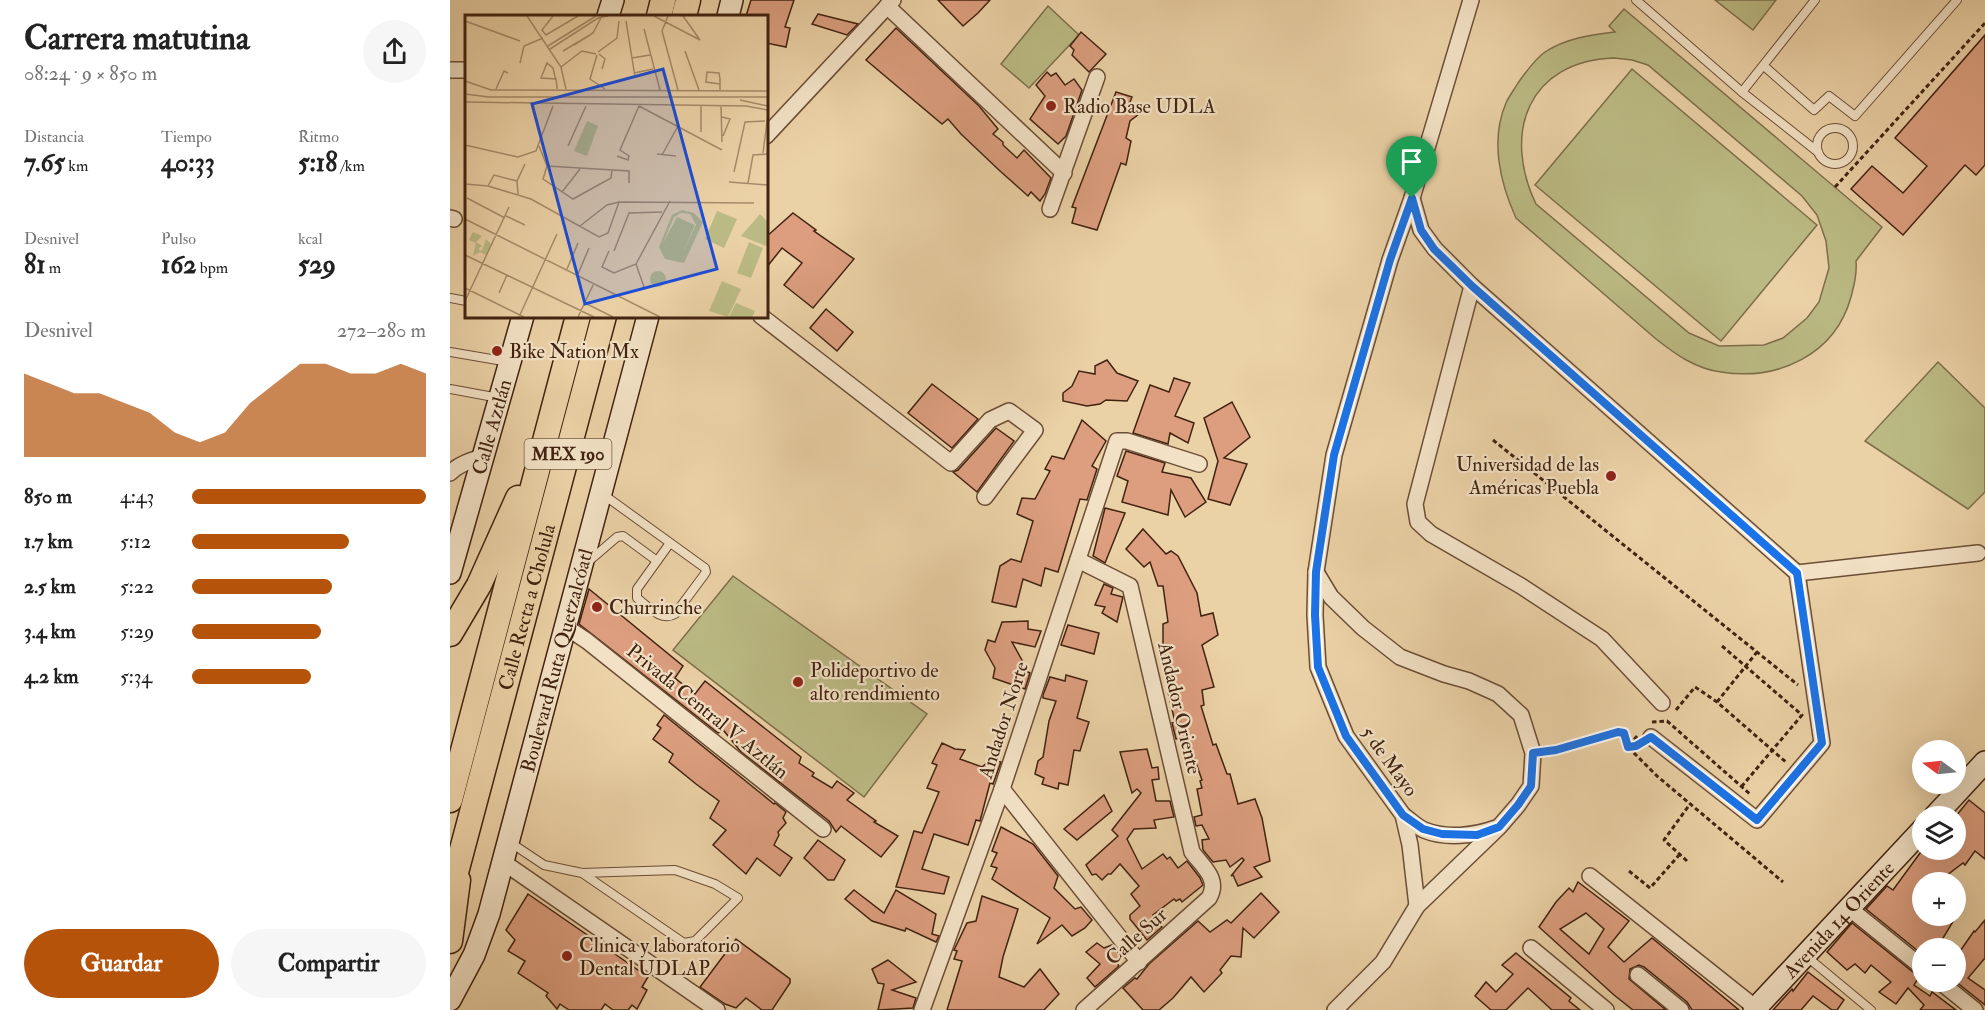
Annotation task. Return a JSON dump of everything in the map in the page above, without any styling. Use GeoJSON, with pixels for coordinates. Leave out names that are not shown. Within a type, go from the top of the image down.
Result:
{"type":"FeatureCollection","features":[{"type":"Feature","properties":{"kind":"main road"},"geometry":{"type":"LineString","coordinates":[[608,15],[613,0]]}},
{"type":"Feature","properties":{"kind":"main road"},"geometry":{"type":"LineString","coordinates":[[658,15],[663,0]]}},
{"type":"Feature","properties":{"kind":"main road"},"geometry":{"type":"LineString","coordinates":[[684,15],[688,0]]}},
{"type":"Feature","properties":{"kind":"main road"},"geometry":{"type":"LineString","coordinates":[[728,15],[732,0]]}},
{"type":"Feature","properties":{"kind":"main road","name":"Calle Aztlán"},"geometry":{"type":"LineString","coordinates":[[450,573],[522,318]]}},
{"type":"Feature","properties":{"kind":"main road","name":"MEX 190"},"geometry":{"type":"LineString","coordinates":[[450,800],[577,318]]}},
{"type":"Feature","properties":{"kind":"main road","name":"Calle Recta a Cholula"},"geometry":{"type":"LineString","coordinates":[[450,895],[603,318]]}},
{"type":"Feature","properties":{"kind":"main road","name":"Boulevard Ruta Quetzalcóatl"},"geometry":{"type":"LineString","coordinates":[[450,1000],[482,934],[503,862],[647,318]]}},
{"type":"Feature","properties":{"kind":"main road"},"geometry":{"type":"LineString","coordinates":[[450,634],[479,585],[519,493],[536,476]]}},
{"type":"Feature","properties":{"kind":"main road"},"geometry":{"type":"LineString","coordinates":[[1944,806],[1984,764]]}},
{"type":"Feature","properties":{"kind":"main road","name":"Avenida 14 Oriente"},"geometry":{"type":"LineString","coordinates":[[1755,1009],[1912,841]]}},
{"type":"Feature","properties":{"kind":"main road"},"geometry":{"type":"LineString","coordinates":[[450,941],[460,859]]}},
{"type":"Feature","properties":{"kind":"street","name":"5 de Mayo"},"geometry":{"type":"LineString","coordinates":[[1417,906],[1410,845],[1403,815],[1346,736],[1318,667],[1315,615],[1316,572],[1334,455],[1390,260],[1412,198],[1471,0]]}},
{"type":"Feature","properties":{"kind":"street"},"geometry":{"type":"LineString","coordinates":[[768,134],[890,3],[1064,173]]}},
{"type":"Feature","properties":{"kind":"street"},"geometry":{"type":"LineString","coordinates":[[1050,209],[1097,77]]}},
{"type":"Feature","properties":{"kind":"street"},"geometry":{"type":"LineString","coordinates":[[1412,198],[1421,230],[1434,249],[1472,286],[1797,573],[1822,743],[1757,820],[1651,737]]}},
{"type":"Feature","properties":{"kind":"street"},"geometry":{"type":"LineString","coordinates":[[1472,286],[1415,504],[1418,522],[1431,534],[1521,586],[1602,639],[1662,703]]}},
{"type":"Feature","properties":{"kind":"street"},"geometry":{"type":"LineString","coordinates":[[764,318],[951,463],[990,420],[1009,411],[1035,430],[985,497]]}},
{"type":"Feature","properties":{"kind":"street","name":"Andador Norte"},"geometry":{"type":"LineString","coordinates":[[922,1010],[1002,789],[1117,441],[1127,441],[1199,464]]}},
{"type":"Feature","properties":{"kind":"street"},"geometry":{"type":"LineString","coordinates":[[450,473],[476,459],[483,458]]}},
{"type":"Feature","properties":{"kind":"street"},"geometry":{"type":"LineString","coordinates":[[1797,573],[1978,554]]}},
{"type":"Feature","properties":{"kind":"street","name":"Andador Oriente"},"geometry":{"type":"LineString","coordinates":[[1078,560],[1130,586],[1192,852],[1213,879],[1213,890]]}},
{"type":"Feature","properties":{"kind":"street"},"geometry":{"type":"LineString","coordinates":[[1316,572],[1331,597],[1362,628],[1400,657],[1469,681],[1498,694],[1521,715],[1533,753],[1531,786],[1518,805],[1499,827],[1417,906],[1383,962],[1335,1010]]}},
{"type":"Feature","properties":{"kind":"street","name":"Privada Central V. Aztlán"},"geometry":{"type":"LineString","coordinates":[[566,627],[587,641],[823,828]]}},
{"type":"Feature","properties":{"kind":"street"},"geometry":{"type":"LineString","coordinates":[[1002,789],[1139,962]]}},
{"type":"Feature","properties":{"kind":"street"},"geometry":{"type":"LineString","coordinates":[[1403,815],[1423,829],[1442,834],[1477,835],[1499,827]]}},
{"type":"Feature","properties":{"kind":"street"},"geometry":{"type":"LineString","coordinates":[[503,862],[717,1010]]}},
{"type":"Feature","properties":{"kind":"street"},"geometry":{"type":"LineString","coordinates":[[1590,876],[1755,1009]]}},
{"type":"Feature","properties":{"kind":"street","name":"Calle Sur"},"geometry":{"type":"LineString","coordinates":[[1084,1010],[1209,898],[1213,890]]}},
{"type":"Feature","properties":{"kind":"street"},"geometry":{"type":"LineString","coordinates":[[1849,908],[1912,959]]}},
{"type":"Feature","properties":{"kind":"street"},"geometry":{"type":"LineString","coordinates":[[1530,948],[1606,1010]]}},
{"type":"Feature","properties":{"kind":"street"},"geometry":{"type":"LineString","coordinates":[[1638,975],[1681,1010]]}},
{"type":"Feature","properties":{"kind":"street"},"geometry":{"type":"LineString","coordinates":[[1953,992],[1975,1010]]}},
{"type":"Feature","properties":{"kind":"lane"},"geometry":{"type":"LineString","coordinates":[[1636,0],[1742,92],[1818,152],[1823,160],[1831,164],[1841,164],[1848,159],[1853,150],[1852,141],[1848,133],[1839,129],[1830,129],[1822,134],[1818,142],[1818,152]]}},
{"type":"Feature","properties":{"kind":"lane"},"geometry":{"type":"LineString","coordinates":[[1742,92],[1815,0]]}},
{"type":"Feature","properties":{"kind":"lane"},"geometry":{"type":"LineString","coordinates":[[1764,66],[1814,110],[1829,96],[1855,116],[1958,0]]}},
{"type":"Feature","properties":{"kind":"lane"},"geometry":{"type":"LineString","coordinates":[[450,298],[465,301]]}},
{"type":"Feature","properties":{"kind":"lane"},"geometry":{"type":"LineString","coordinates":[[450,351],[511,362]]}},
{"type":"Feature","properties":{"kind":"lane"},"geometry":{"type":"LineString","coordinates":[[450,389],[501,398]]}},
{"type":"Feature","properties":{"kind":"lane"},"geometry":{"type":"LineString","coordinates":[[601,493],[705,568],[706,572],[675,614],[662,617],[637,598],[636,593],[670,543]]}},
{"type":"Feature","properties":{"kind":"lane"},"geometry":{"type":"LineString","coordinates":[[581,568],[617,537],[623,536],[657,561]]}},
{"type":"Feature","properties":{"kind":"lane"},"geometry":{"type":"LineString","coordinates":[[508,841],[544,865],[582,873],[675,870],[715,884],[738,898],[696,941],[684,943],[582,873]]}},
{"type":"Feature","properties":{"kind":"lane"},"geometry":{"type":"LineString","coordinates":[[1805,955],[1870,1010]]}},
{"type":"Feature","properties":{"kind":"path"},"geometry":{"type":"LineString","coordinates":[[1835,187],[1985,23]]}},
{"type":"Feature","properties":{"kind":"path"},"geometry":{"type":"LineString","coordinates":[[1493,440],[1798,686],[1813,686]]}},
{"type":"Feature","properties":{"kind":"path"},"geometry":{"type":"LineString","coordinates":[[1722,646],[1802,716],[1742,786]]}},
{"type":"Feature","properties":{"kind":"path"},"geometry":{"type":"LineString","coordinates":[[1717,702],[1757,652]]}},
{"type":"Feature","properties":{"kind":"path"},"geometry":{"type":"LineString","coordinates":[[1667,721],[1695,687],[1717,702],[1797,772]]}},
{"type":"Feature","properties":{"kind":"path"},"geometry":{"type":"LineString","coordinates":[[1533,753],[1556,750],[1618,732],[1624,733],[1628,747],[1657,776],[1784,882]]}},
{"type":"Feature","properties":{"kind":"path"},"geometry":{"type":"LineString","coordinates":[[1628,747],[1636,746],[1651,737]]}},
{"type":"Feature","properties":{"kind":"path"},"geometry":{"type":"LineString","coordinates":[[1687,861],[1664,840],[1690,804]]}},
{"type":"Feature","properties":{"kind":"path"},"geometry":{"type":"LineString","coordinates":[[1629,871],[1650,888],[1680,854]]}},
{"type":"Feature","properties":{"kind":"shaded area"},"geometry":{"type":"Polygon","coordinates":[[[1715,0],[1776,0],[1753,30],[1715,0]]]}},
{"type":"Feature","properties":{"kind":"shaded area"},"geometry":{"type":"Polygon","coordinates":[[[1048,6],[1079,35],[1029,88],[1001,64],[1048,6]]]}},
{"type":"Feature","properties":{"kind":"shaded area"},"geometry":{"type":"Polygon","coordinates":[[[1624,9],[1882,227],[1856,261],[1851,297],[1843,317],[1818,349],[1801,360],[1783,368],[1742,374],[1721,372],[1694,364],[1656,339],[1516,218],[1505,190],[1499,161],[1499,132],[1507,100],[1527,71],[1545,52],[1570,40],[1615,32],[1609,26],[1624,9]],[[1614,58],[1585,62],[1561,72],[1543,87],[1530,106],[1523,127],[1522,152],[1526,177],[1536,204],[1689,333],[1719,346],[1764,345],[1783,338],[1807,318],[1819,302],[1829,268],[1826,241],[1817,215],[1802,196],[1648,65],[1614,58]]]}},
{"type":"Feature","properties":{"kind":"shaded area"},"geometry":{"type":"Polygon","coordinates":[[[1632,69],[1817,225],[1721,341],[1535,185],[1632,69]]]}},
{"type":"Feature","properties":{"kind":"shaded area"},"geometry":{"type":"Polygon","coordinates":[[[1938,362],[1985,408],[1985,492],[1968,509],[1865,441],[1938,362]]]}},
{"type":"Feature","properties":{"kind":"shaded area","name":"Polideportivo de alto rendimiento"},"geometry":{"type":"Polygon","coordinates":[[[733,576],[927,714],[864,797],[673,650],[733,576]]]}},
{"type":"Feature","properties":{"kind":"building"},"geometry":{"type":"Polygon","coordinates":[[[751,0],[794,0],[785,27],[790,28],[786,47],[768,43],[768,15],[746,15],[751,0]]]}},
{"type":"Feature","properties":{"kind":"building"},"geometry":{"type":"Polygon","coordinates":[[[938,0],[990,0],[963,26],[938,0]]]}},
{"type":"Feature","properties":{"kind":"building"},"geometry":{"type":"Polygon","coordinates":[[[818,14],[858,24],[847,35],[812,24],[818,14]]]}},
{"type":"Feature","properties":{"kind":"building"},"geometry":{"type":"Polygon","coordinates":[[[896,28],[979,106],[998,129],[993,134],[1003,142],[1003,145],[1017,158],[1024,150],[1051,178],[1040,201],[1031,192],[1028,196],[948,119],[942,124],[866,60],[896,28]]]}},
{"type":"Feature","properties":{"kind":"building"},"geometry":{"type":"Polygon","coordinates":[[[1081,32],[1106,54],[1089,72],[1072,55],[1074,50],[1070,46],[1081,32]]]}},
{"type":"Feature","properties":{"kind":"building"},"geometry":{"type":"Polygon","coordinates":[[[1985,35],[1985,165],[1976,175],[1965,165],[1903,235],[1851,189],[1872,166],[1903,193],[1927,166],[1895,138],[1985,35]]]}},
{"type":"Feature","properties":{"kind":"building"},"geometry":{"type":"Polygon","coordinates":[[[1047,72],[1051,76],[1056,73],[1065,85],[1074,79],[1082,90],[1066,136],[1058,144],[1030,119],[1045,96],[1036,85],[1047,72]]]}},
{"type":"Feature","properties":{"kind":"building"},"geometry":{"type":"Polygon","coordinates":[[[1116,92],[1132,97],[1127,110],[1139,114],[1130,121],[1126,138],[1131,141],[1126,165],[1121,163],[1097,230],[1072,223],[1076,208],[1072,207],[1116,92]]]}},
{"type":"Feature","properties":{"kind":"building"},"geometry":{"type":"Polygon","coordinates":[[[793,213],[854,259],[813,308],[784,285],[802,263],[782,248],[768,266],[768,235],[793,213]]]}},
{"type":"Feature","properties":{"kind":"building"},"geometry":{"type":"Polygon","coordinates":[[[826,309],[853,332],[837,351],[810,328],[826,309]]]}},
{"type":"Feature","properties":{"kind":"building"},"geometry":{"type":"Polygon","coordinates":[[[1107,360],[1117,373],[1138,381],[1127,401],[1106,400],[1100,404],[1087,406],[1063,401],[1063,393],[1072,386],[1079,371],[1095,374],[1095,366],[1107,360]]]}},
{"type":"Feature","properties":{"kind":"building"},"geometry":{"type":"Polygon","coordinates":[[[1174,378],[1190,383],[1175,416],[1194,423],[1188,443],[1170,433],[1168,444],[1133,433],[1150,385],[1169,392],[1174,378]]]}},
{"type":"Feature","properties":{"kind":"building"},"geometry":{"type":"Polygon","coordinates":[[[932,384],[978,419],[952,448],[908,413],[932,384]]]}},
{"type":"Feature","properties":{"kind":"building"},"geometry":{"type":"Polygon","coordinates":[[[1232,402],[1250,437],[1224,458],[1247,464],[1230,505],[1208,499],[1218,461],[1204,418],[1232,402]]]}},
{"type":"Feature","properties":{"kind":"building"},"geometry":{"type":"Polygon","coordinates":[[[1082,420],[1106,441],[1092,466],[1097,469],[1087,500],[1080,499],[1058,572],[1045,568],[1041,586],[1023,579],[1016,607],[992,602],[1000,566],[1011,559],[1021,562],[1033,521],[1017,514],[1022,498],[1035,499],[1050,471],[1045,469],[1052,456],[1064,459],[1082,420]]]}},
{"type":"Feature","properties":{"kind":"building"},"geometry":{"type":"Polygon","coordinates":[[[996,428],[1014,441],[977,492],[953,472],[958,470],[996,428]]]}},
{"type":"Feature","properties":{"kind":"building"},"geometry":{"type":"Polygon","coordinates":[[[1126,451],[1165,463],[1162,472],[1191,478],[1206,502],[1185,517],[1171,490],[1168,515],[1122,502],[1128,481],[1117,476],[1126,451]]]}},
{"type":"Feature","properties":{"kind":"building"},"geometry":{"type":"Polygon","coordinates":[[[1105,508],[1125,513],[1105,563],[1093,556],[1105,508]]]}},
{"type":"Feature","properties":{"kind":"building"},"geometry":{"type":"Polygon","coordinates":[[[1143,529],[1166,554],[1171,551],[1178,556],[1197,593],[1201,616],[1213,613],[1218,635],[1202,645],[1214,687],[1202,690],[1204,705],[1201,706],[1213,745],[1216,744],[1227,774],[1230,774],[1238,804],[1255,799],[1262,818],[1270,861],[1254,867],[1262,877],[1238,886],[1233,875],[1231,876],[1244,860],[1242,858],[1230,867],[1226,860],[1213,862],[1203,850],[1202,840],[1209,839],[1202,825],[1196,826],[1194,817],[1202,815],[1197,789],[1202,788],[1200,781],[1202,780],[1191,749],[1187,750],[1184,738],[1176,739],[1172,723],[1175,722],[1168,692],[1168,663],[1163,648],[1163,624],[1168,622],[1163,586],[1158,586],[1150,562],[1144,567],[1126,549],[1143,529]]]}},
{"type":"Feature","properties":{"kind":"building"},"geometry":{"type":"Polygon","coordinates":[[[1104,584],[1113,588],[1111,594],[1123,597],[1117,622],[1102,613],[1105,607],[1095,605],[1104,584]]]}},
{"type":"Feature","properties":{"kind":"building"},"geometry":{"type":"Polygon","coordinates":[[[589,589],[683,666],[675,678],[695,694],[705,681],[801,757],[799,763],[814,773],[812,776],[832,788],[837,781],[854,793],[847,800],[876,821],[874,822],[898,836],[881,857],[841,826],[836,832],[829,821],[741,752],[724,731],[718,733],[579,624],[589,589]]]}},
{"type":"Feature","properties":{"kind":"building"},"geometry":{"type":"Polygon","coordinates":[[[1028,621],[1028,629],[1041,631],[1035,647],[1012,642],[1023,662],[1019,668],[1030,673],[1025,689],[993,678],[995,668],[985,650],[988,640],[995,642],[1002,622],[1028,621]]]}},
{"type":"Feature","properties":{"kind":"building"},"geometry":{"type":"Polygon","coordinates":[[[1068,625],[1099,633],[1094,654],[1061,645],[1068,625]]]}},
{"type":"Feature","properties":{"kind":"building"},"geometry":{"type":"Polygon","coordinates":[[[1066,675],[1087,681],[1077,718],[1089,722],[1080,751],[1074,750],[1068,785],[1059,783],[1058,789],[1042,784],[1044,778],[1035,774],[1038,761],[1043,757],[1049,721],[1056,701],[1043,698],[1043,695],[1050,677],[1065,681],[1066,675]]]}},
{"type":"Feature","properties":{"kind":"building"},"geometry":{"type":"Polygon","coordinates":[[[664,715],[786,812],[783,818],[786,823],[778,832],[779,835],[774,845],[792,858],[780,876],[757,858],[746,874],[713,845],[726,830],[710,818],[719,801],[669,762],[673,754],[653,739],[661,728],[657,725],[664,715]]]}},
{"type":"Feature","properties":{"kind":"building"},"geometry":{"type":"Polygon","coordinates":[[[942,743],[955,749],[965,750],[960,759],[982,767],[990,760],[1001,762],[993,784],[990,783],[980,821],[976,820],[968,845],[934,834],[922,869],[949,877],[944,894],[896,887],[914,831],[922,833],[939,792],[927,788],[937,765],[932,763],[942,743]]]}},
{"type":"Feature","properties":{"kind":"building"},"geometry":{"type":"Polygon","coordinates":[[[1147,749],[1152,768],[1158,767],[1159,779],[1152,780],[1156,801],[1170,801],[1174,817],[1154,820],[1156,828],[1134,829],[1127,839],[1142,869],[1163,854],[1167,859],[1170,857],[1178,868],[1187,861],[1203,885],[1182,902],[1180,899],[1176,901],[1174,899],[1153,915],[1162,927],[1147,940],[1130,919],[1130,915],[1140,906],[1131,894],[1139,886],[1120,864],[1102,880],[1096,874],[1092,875],[1086,865],[1118,836],[1112,830],[1141,793],[1137,789],[1132,793],[1120,752],[1147,749]]]}},
{"type":"Feature","properties":{"kind":"building"},"geometry":{"type":"Polygon","coordinates":[[[1104,795],[1112,811],[1077,840],[1064,829],[1104,795]]]}},
{"type":"Feature","properties":{"kind":"building"},"geometry":{"type":"Polygon","coordinates":[[[1969,800],[1985,813],[1985,859],[1975,851],[1965,865],[1963,863],[1951,872],[1912,872],[1912,926],[1950,926],[1943,938],[1912,938],[1912,946],[1866,909],[1887,886],[1893,890],[1915,860],[1966,860],[1966,806],[1964,806],[1969,800]]]}},
{"type":"Feature","properties":{"kind":"building"},"geometry":{"type":"Polygon","coordinates":[[[1001,827],[1033,844],[1058,876],[1054,888],[1075,909],[1081,907],[1092,920],[1085,928],[1072,936],[1062,925],[1037,944],[1050,918],[992,879],[997,868],[991,866],[997,853],[992,851],[1001,827]]]}},
{"type":"Feature","properties":{"kind":"building"},"geometry":{"type":"Polygon","coordinates":[[[818,840],[845,860],[834,880],[828,880],[804,858],[818,840]]]}},
{"type":"Feature","properties":{"kind":"building"},"geometry":{"type":"Polygon","coordinates":[[[1578,882],[1629,921],[1608,947],[1624,962],[1652,938],[1739,1010],[1692,1010],[1687,1002],[1639,965],[1630,969],[1629,979],[1666,1010],[1633,1010],[1539,927],[1569,888],[1573,892],[1578,882]],[[1586,913],[1560,929],[1589,954],[1604,929],[1586,913]]]}},
{"type":"Feature","properties":{"kind":"building"},"geometry":{"type":"Polygon","coordinates":[[[854,890],[884,913],[896,890],[936,914],[932,934],[939,936],[936,942],[906,928],[905,931],[872,921],[845,899],[854,890]]]}},
{"type":"Feature","properties":{"kind":"building"},"geometry":{"type":"Polygon","coordinates":[[[1261,893],[1279,912],[1254,938],[1243,928],[1241,957],[1231,956],[1220,970],[1222,973],[1204,992],[1191,977],[1159,1010],[1143,1010],[1123,988],[1135,978],[1137,979],[1149,964],[1198,921],[1210,932],[1227,920],[1231,923],[1261,893]]]}},
{"type":"Feature","properties":{"kind":"building","name":"Clinica y laboratorio Dental UDLAP"},"geometry":{"type":"Polygon","coordinates":[[[528,894],[648,977],[642,987],[647,990],[637,1009],[632,1005],[628,1010],[613,1010],[605,1004],[601,1010],[569,1010],[560,1004],[557,1009],[546,996],[548,993],[518,973],[525,961],[508,951],[515,940],[506,930],[528,894]]]}},
{"type":"Feature","properties":{"kind":"building"},"geometry":{"type":"Polygon","coordinates":[[[982,896],[1018,909],[999,977],[1024,987],[1040,969],[1059,994],[1044,1010],[947,1010],[962,961],[954,959],[957,951],[954,950],[967,923],[976,921],[982,896]]]}},
{"type":"Feature","properties":{"kind":"building"},"geometry":{"type":"Polygon","coordinates":[[[1985,920],[1985,958],[1968,978],[1985,990],[1985,1005],[1966,990],[1966,943],[1985,920]]]}},
{"type":"Feature","properties":{"kind":"building"},"geometry":{"type":"Polygon","coordinates":[[[1852,923],[1912,971],[1912,992],[1924,992],[1930,996],[1932,992],[1956,1010],[1920,1010],[1924,1005],[1908,988],[1896,1004],[1879,992],[1891,982],[1871,965],[1865,973],[1855,964],[1847,970],[1827,952],[1852,923]]]}},
{"type":"Feature","properties":{"kind":"building"},"geometry":{"type":"Polygon","coordinates":[[[736,939],[790,979],[790,983],[772,1010],[762,1010],[746,998],[736,1008],[725,1004],[700,987],[736,939]]]}},
{"type":"Feature","properties":{"kind":"building"},"geometry":{"type":"Polygon","coordinates":[[[1097,943],[1104,948],[1112,945],[1122,957],[1117,963],[1119,966],[1095,987],[1087,978],[1100,964],[1086,952],[1097,943]]]}},
{"type":"Feature","properties":{"kind":"building"},"geometry":{"type":"Polygon","coordinates":[[[1516,953],[1571,998],[1569,1001],[1580,1010],[1552,1010],[1528,988],[1506,1010],[1491,1010],[1475,996],[1486,982],[1496,992],[1513,974],[1502,965],[1516,953]]]}},
{"type":"Feature","properties":{"kind":"building"},"geometry":{"type":"Polygon","coordinates":[[[888,960],[916,982],[892,990],[916,998],[913,1008],[878,1010],[884,984],[878,983],[872,969],[888,960]]]}},
{"type":"Feature","properties":{"kind":"building"},"geometry":{"type":"Polygon","coordinates":[[[1808,972],[1844,1000],[1837,1010],[1832,1010],[1813,996],[1801,1010],[1773,1010],[1792,989],[1793,991],[1808,972]]]}},
{"type":"Feature","properties":{"kind":"place","name":"Radio Base UDLA"},"geometry":{"type":"Point","coordinates":[1051,106]}},
{"type":"Feature","properties":{"kind":"place","name":"Bike Nation Mx"},"geometry":{"type":"Point","coordinates":[497,351]}},
{"type":"Feature","properties":{"kind":"place","name":"Universidad de las Américas Puebla"},"geometry":{"type":"Point","coordinates":[1611,476]}},
{"type":"Feature","properties":{"kind":"place","name":"Churrinche"},"geometry":{"type":"Point","coordinates":[597,607]}},
{"type":"Feature","properties":{"kind":"place","name":"Polideportivo de alto rendimiento"},"geometry":{"type":"Point","coordinates":[798,682]}},
{"type":"Feature","properties":{"kind":"place","name":"Clinica y laboratorio Dental UDLAP"},"geometry":{"type":"Point","coordinates":[567,956]}},
{"type":"Feature","properties":{"kind":"route"},"geometry":{"type":"LineString","coordinates":[[1412,198],[1421,230],[1434,249],[1472,286],[1797,573],[1822,743],[1757,820],[1651,737],[1636,746],[1628,747],[1624,733],[1618,732],[1556,750],[1533,753],[1531,786],[1499,827],[1477,835],[1442,834],[1423,829],[1403,815],[1346,736],[1318,667],[1315,615],[1316,572],[1334,455],[1390,260],[1412,198]]}}]}
